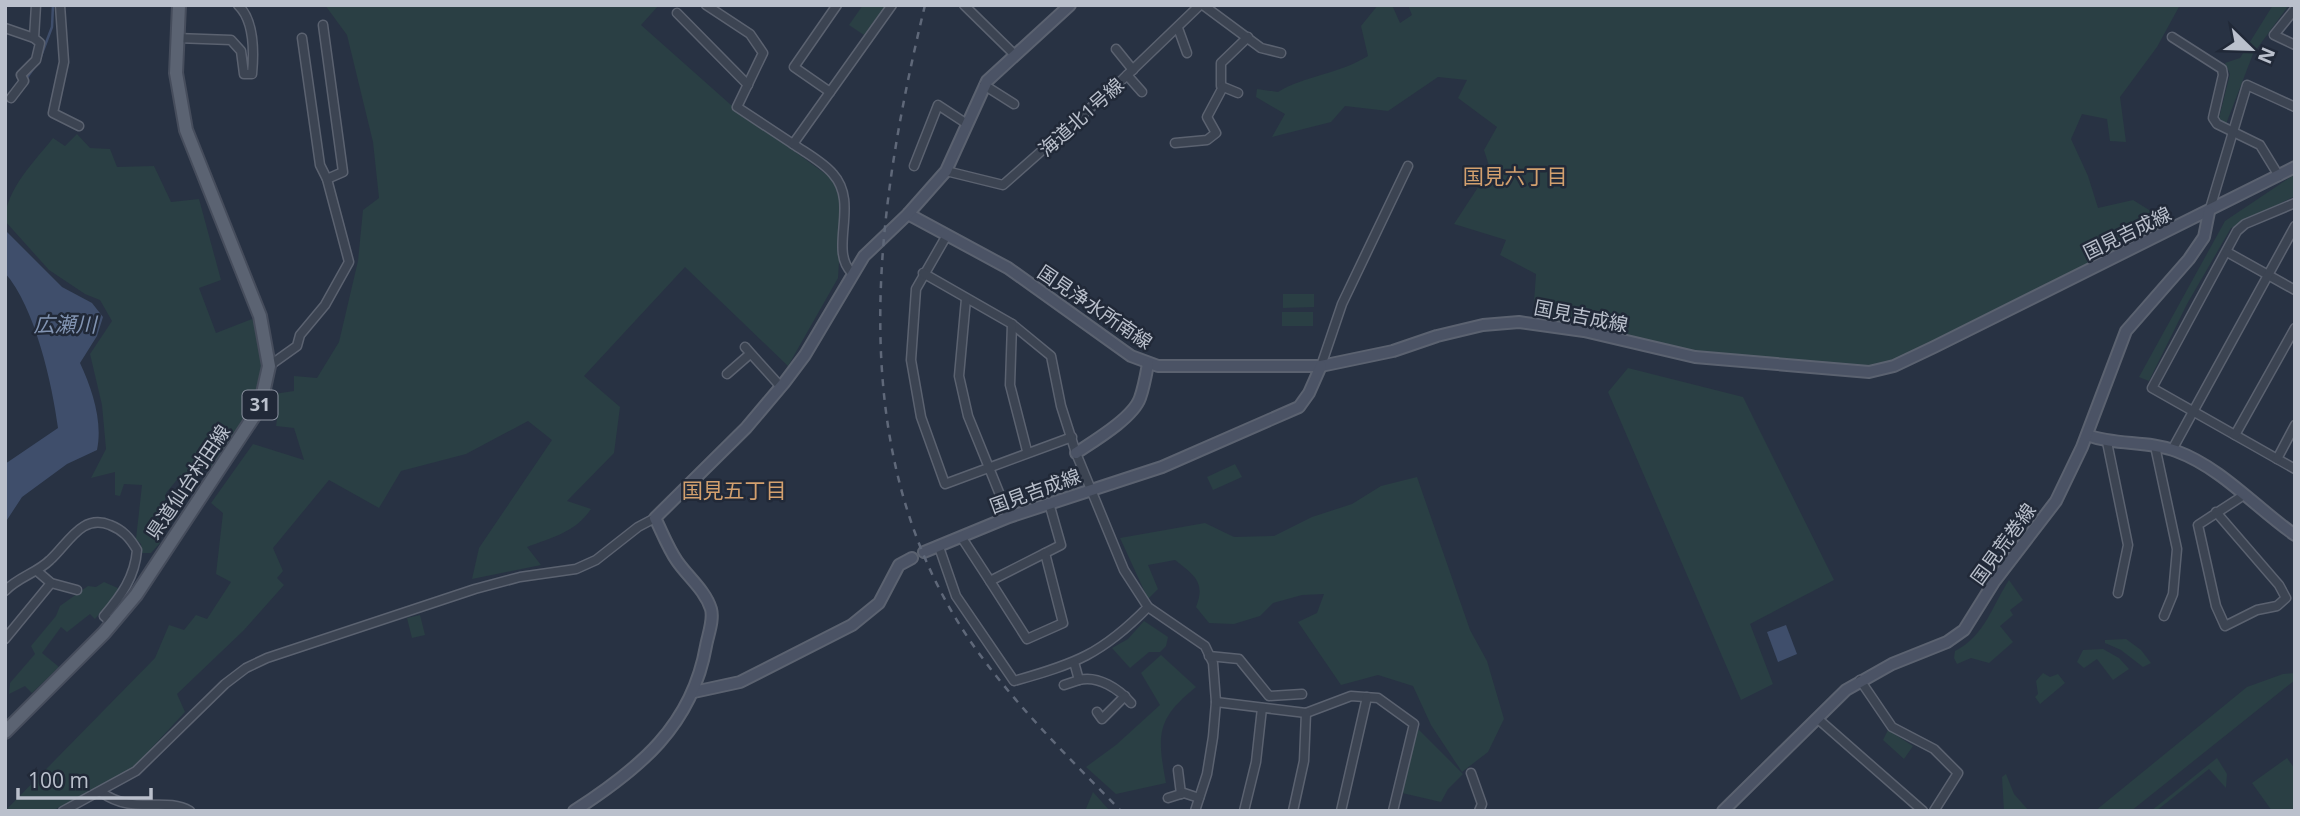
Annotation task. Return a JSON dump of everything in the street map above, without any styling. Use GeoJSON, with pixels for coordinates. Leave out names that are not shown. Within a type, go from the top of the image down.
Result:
{"type":"FeatureCollection","features":[{"type":"Feature","properties":{"kind":"main road","name":"県道仙台村田線"},"geometry":{"type":"LineString","coordinates":[[5,732],[136,595],[246,429],[263,398],[269,366],[260,316],[186,130],[176,74],[179,5]]}},
{"type":"Feature","properties":{"kind":"street"},"geometry":{"type":"LineString","coordinates":[[34,38],[36,5]]}},
{"type":"Feature","properties":{"kind":"street"},"geometry":{"type":"LineString","coordinates":[[60,5],[64,62],[54,113],[79,126]]}},
{"type":"Feature","properties":{"kind":"street"},"geometry":{"type":"LineString","coordinates":[[176,38],[231,40],[241,51],[244,74],[252,74],[252,38],[248,21],[238,5]]}},
{"type":"Feature","properties":{"kind":"street"},"geometry":{"type":"LineString","coordinates":[[706,5],[750,34],[763,53],[737,107],[834,174],[844,193],[846,209],[842,252],[844,265],[852,273]]}},
{"type":"Feature","properties":{"kind":"street"},"geometry":{"type":"LineString","coordinates":[[830,92],[794,67],[836,5]]}},
{"type":"Feature","properties":{"kind":"street"},"geometry":{"type":"LineString","coordinates":[[793,144],[892,5]]}},
{"type":"Feature","properties":{"kind":"street"},"geometry":{"type":"LineString","coordinates":[[964,5],[1015,55]]}},
{"type":"Feature","properties":{"kind":"street"},"geometry":{"type":"LineString","coordinates":[[1201,5],[1261,48],[1281,53]]}},
{"type":"Feature","properties":{"kind":"street","name":"海道北1号線"},"geometry":{"type":"LineString","coordinates":[[946,171],[1003,186],[1201,5]]}},
{"type":"Feature","properties":{"kind":"street"},"geometry":{"type":"LineString","coordinates":[[63,811],[136,771],[188,717],[246,668],[475,589],[520,577],[576,569],[596,560],[638,527],[655,518],[746,428],[781,387],[805,355],[864,256],[908,214],[946,171],[984,85],[1066,7]]}},
{"type":"Feature","properties":{"kind":"street"},"geometry":{"type":"LineString","coordinates":[[2295,9],[2274,35],[2295,45]]}},
{"type":"Feature","properties":{"kind":"street"},"geometry":{"type":"LineString","coordinates":[[677,13],[748,85]]}},
{"type":"Feature","properties":{"kind":"street"},"geometry":{"type":"LineString","coordinates":[[323,25],[343,172],[327,179]]}},
{"type":"Feature","properties":{"kind":"street"},"geometry":{"type":"LineString","coordinates":[[1178,27],[1187,53]]}},
{"type":"Feature","properties":{"kind":"street"},"geometry":{"type":"LineString","coordinates":[[5,28],[34,38],[40,43],[36,60],[22,75],[24,81],[10,98]]}},
{"type":"Feature","properties":{"kind":"street"},"geometry":{"type":"LineString","coordinates":[[1238,93],[1223,88],[1219,79],[1223,57],[1248,37]]}},
{"type":"Feature","properties":{"kind":"street"},"geometry":{"type":"LineString","coordinates":[[2172,37],[2222,69],[2223,75],[2212,110],[2213,118],[2260,145],[2279,176]]}},
{"type":"Feature","properties":{"kind":"street"},"geometry":{"type":"LineString","coordinates":[[269,366],[297,346],[300,335],[325,305],[349,262],[327,179],[320,165],[302,38]]}},
{"type":"Feature","properties":{"kind":"street"},"geometry":{"type":"LineString","coordinates":[[1116,49],[1142,92]]}},
{"type":"Feature","properties":{"kind":"street"},"geometry":{"type":"LineString","coordinates":[[984,85],[1014,104]]}},
{"type":"Feature","properties":{"kind":"street"},"geometry":{"type":"LineString","coordinates":[[2209,212],[2247,85],[2295,107]]}},
{"type":"Feature","properties":{"kind":"street"},"geometry":{"type":"LineString","coordinates":[[1175,143],[1207,140],[1216,134],[1207,117],[1223,88]]}},
{"type":"Feature","properties":{"kind":"street"},"geometry":{"type":"LineString","coordinates":[[914,166],[938,105],[967,124]]}},
{"type":"Feature","properties":{"kind":"street"},"geometry":{"type":"LineString","coordinates":[[1321,366],[1342,303],[1408,166]]}},
{"type":"Feature","properties":{"kind":"street","name":"国見吉成線"},"geometry":{"type":"LineString","coordinates":[[924,552],[1009,517],[1162,467],[1299,407],[1309,393],[1321,366],[1393,351],[1437,336],[1483,325],[1519,322],[1565,327],[1708,359],[1869,372],[1894,366],[2295,167]]}},
{"type":"Feature","properties":{"kind":"street"},"geometry":{"type":"LineString","coordinates":[[2295,203],[2245,224],[2151,388],[2295,469]]}},
{"type":"Feature","properties":{"kind":"street","name":"国見荒巻線"},"geometry":{"type":"LineString","coordinates":[[1723,811],[1860,680],[1947,642],[1964,630],[1994,582],[2056,501],[2087,435],[2126,331],[2189,259],[2204,237],[2209,212]]}},
{"type":"Feature","properties":{"kind":"street","name":"国見浄水所南線"},"geometry":{"type":"LineString","coordinates":[[908,214],[1007,268],[1131,356],[1148,364],[1321,366]]}},
{"type":"Feature","properties":{"kind":"street"},"geometry":{"type":"LineString","coordinates":[[2172,450],[2295,226]]}},
{"type":"Feature","properties":{"kind":"street"},"geometry":{"type":"LineString","coordinates":[[947,235],[916,289],[911,360],[921,417],[945,484],[1027,451],[1072,437]]}},
{"type":"Feature","properties":{"kind":"street"},"geometry":{"type":"LineString","coordinates":[[2227,252],[2295,290]]}},
{"type":"Feature","properties":{"kind":"street"},"geometry":{"type":"LineString","coordinates":[[923,273],[1012,324],[1051,356],[1061,406],[1076,453],[1124,570],[1148,607],[1205,646],[1216,702],[1207,774],[1195,811]]}},
{"type":"Feature","properties":{"kind":"street"},"geometry":{"type":"LineString","coordinates":[[966,299],[959,376],[968,415],[1009,517]]}},
{"type":"Feature","properties":{"kind":"street"},"geometry":{"type":"LineString","coordinates":[[1012,324],[1010,385],[1027,451]]}},
{"type":"Feature","properties":{"kind":"street"},"geometry":{"type":"LineString","coordinates":[[2235,435],[2295,328]]}},
{"type":"Feature","properties":{"kind":"street"},"geometry":{"type":"LineString","coordinates":[[727,374],[747,351],[781,387]]}},
{"type":"Feature","properties":{"kind":"street"},"geometry":{"type":"LineString","coordinates":[[1076,453],[1109,430],[1135,406],[1140,399],[1148,364]]}},
{"type":"Feature","properties":{"kind":"street"},"geometry":{"type":"LineString","coordinates":[[2277,459],[2295,425]]}},
{"type":"Feature","properties":{"kind":"street"},"geometry":{"type":"LineString","coordinates":[[2087,435],[2107,442],[2172,450],[2204,465],[2293,530]]}},
{"type":"Feature","properties":{"kind":"street"},"geometry":{"type":"LineString","coordinates":[[2107,442],[2128,545],[2118,593]]}},
{"type":"Feature","properties":{"kind":"street"},"geometry":{"type":"LineString","coordinates":[[2155,446],[2177,548],[2173,594],[2164,616]]}},
{"type":"Feature","properties":{"kind":"street"},"geometry":{"type":"LineString","coordinates":[[2216,512],[2280,585],[2286,598],[2277,606],[2257,610],[2225,626],[2216,606],[2198,524],[2216,512],[2244,495]]}},
{"type":"Feature","properties":{"kind":"street"},"geometry":{"type":"LineString","coordinates":[[990,581],[1061,545],[1049,503]]}},
{"type":"Feature","properties":{"kind":"street"},"geometry":{"type":"LineString","coordinates":[[574,811],[636,768],[658,745],[694,692],[704,658],[712,612],[705,597],[676,560],[655,518]]}},
{"type":"Feature","properties":{"kind":"street"},"geometry":{"type":"LineString","coordinates":[[5,591],[13,583],[37,570],[87,523],[99,521],[120,529],[137,550],[134,572],[119,598],[104,616],[112,623]]}},
{"type":"Feature","properties":{"kind":"street"},"geometry":{"type":"LineString","coordinates":[[962,538],[1027,639],[1063,623],[1045,553]]}},
{"type":"Feature","properties":{"kind":"street"},"geometry":{"type":"LineString","coordinates":[[939,547],[956,596],[1014,681],[1074,662],[1118,638],[1148,607]]}},
{"type":"Feature","properties":{"kind":"street"},"geometry":{"type":"LineString","coordinates":[[694,692],[740,682],[852,625],[879,603],[899,565],[912,558]]}},
{"type":"Feature","properties":{"kind":"street"},"geometry":{"type":"LineString","coordinates":[[37,570],[51,583],[77,590]]}},
{"type":"Feature","properties":{"kind":"street"},"geometry":{"type":"LineString","coordinates":[[5,639],[51,583]]}},
{"type":"Feature","properties":{"kind":"street"},"geometry":{"type":"LineString","coordinates":[[1209,656],[1239,659],[1269,696],[1302,694]]}},
{"type":"Feature","properties":{"kind":"street"},"geometry":{"type":"LineString","coordinates":[[1074,662],[1079,680]]}},
{"type":"Feature","properties":{"kind":"street"},"geometry":{"type":"LineString","coordinates":[[1064,685],[1090,677],[1128,699],[1102,719]]}},
{"type":"Feature","properties":{"kind":"street"},"geometry":{"type":"LineString","coordinates":[[1860,680],[1892,727],[1934,750],[1958,773],[1934,811]]}},
{"type":"Feature","properties":{"kind":"street"},"geometry":{"type":"LineString","coordinates":[[1216,702],[1306,713],[1351,695],[1378,698],[1395,708],[1413,724],[1394,811]]}},
{"type":"Feature","properties":{"kind":"street"},"geometry":{"type":"LineString","coordinates":[[1341,811],[1367,697]]}},
{"type":"Feature","properties":{"kind":"street"},"geometry":{"type":"LineString","coordinates":[[1244,811],[1256,762],[1262,708]]}},
{"type":"Feature","properties":{"kind":"street"},"geometry":{"type":"LineString","coordinates":[[1293,811],[1304,761],[1306,713]]}},
{"type":"Feature","properties":{"kind":"street"},"geometry":{"type":"LineString","coordinates":[[1818,719],[1923,811]]}},
{"type":"Feature","properties":{"kind":"street"},"geometry":{"type":"LineString","coordinates":[[1178,770],[1181,794]]}},
{"type":"Feature","properties":{"kind":"street"},"geometry":{"type":"LineString","coordinates":[[1471,773],[1482,804],[1479,811]]}},
{"type":"Feature","properties":{"kind":"street"},"geometry":{"type":"LineString","coordinates":[[101,792],[116,805],[132,809],[190,811]]}},
{"type":"Feature","properties":{"kind":"street"},"geometry":{"type":"LineString","coordinates":[[1168,798],[1181,794],[1199,798]]}},
{"type":"Feature","properties":{"kind":"green space"},"geometry":{"type":"Polygon","coordinates":[[[325,5],[659,5],[641,25],[731,105],[831,178],[840,195],[842,213],[838,278],[788,366],[685,267],[584,376],[620,407],[614,453],[567,501],[591,509],[585,517],[562,533],[527,547],[541,565],[472,579],[479,548],[552,440],[528,421],[466,454],[401,471],[379,508],[329,480],[273,548],[283,571],[277,578],[284,585],[244,630],[177,694],[185,712],[133,768],[52,811],[5,811],[155,658],[169,625],[184,630],[196,615],[207,619],[231,582],[216,574],[223,513],[211,503],[253,444],[304,460],[294,428],[276,426],[278,412],[269,409],[274,394],[294,391],[294,376],[317,378],[339,342],[358,261],[363,210],[379,198],[373,142],[347,35],[325,5]]]}},
{"type":"Feature","properties":{"kind":"green space"},"geometry":{"type":"Polygon","coordinates":[[[863,5],[886,5],[864,35],[849,25],[863,5]]]}},
{"type":"Feature","properties":{"kind":"green space"},"geometry":{"type":"Polygon","coordinates":[[[1378,5],[1392,5],[1400,23],[1412,15],[1408,5],[2180,5],[2157,47],[2120,97],[2126,142],[2110,141],[2107,119],[2082,114],[2071,139],[2088,176],[2098,208],[2133,200],[2170,223],[2162,230],[1894,361],[1862,369],[1696,352],[1533,316],[1536,274],[1500,255],[1506,240],[1454,224],[1490,169],[1484,150],[1497,127],[1458,98],[1467,80],[1438,77],[1388,111],[1345,106],[1331,122],[1272,137],[1285,114],[1256,97],[1257,89],[1278,92],[1368,56],[1361,26],[1378,5]]]}},
{"type":"Feature","properties":{"kind":"green space"},"geometry":{"type":"Polygon","coordinates":[[[2273,5],[2289,5],[2253,54],[2226,124],[2219,118],[2230,74],[2225,63],[2240,58],[2273,5]]]}},
{"type":"Feature","properties":{"kind":"green space"},"geometry":{"type":"Polygon","coordinates":[[[77,134],[90,148],[110,149],[117,167],[154,166],[171,202],[199,199],[221,280],[199,288],[216,333],[252,319],[259,342],[261,382],[248,416],[212,468],[180,476],[166,493],[160,543],[151,553],[142,553],[141,544],[136,539],[142,485],[124,484],[120,496],[115,495],[115,472],[91,478],[106,449],[102,405],[90,354],[112,321],[100,300],[85,294],[49,270],[5,221],[6,209],[15,187],[53,138],[65,146],[77,134]]]}},
{"type":"Feature","properties":{"kind":"green space"},"geometry":{"type":"Polygon","coordinates":[[[2295,174],[2295,196],[2231,228],[2187,304],[2149,381],[2139,377],[2225,221],[2295,174]]]}},
{"type":"Feature","properties":{"kind":"green space"},"geometry":{"type":"Polygon","coordinates":[[[1283,294],[1314,294],[1314,307],[1283,308],[1283,294]]]}},
{"type":"Feature","properties":{"kind":"green space"},"geometry":{"type":"Polygon","coordinates":[[[1282,312],[1313,312],[1313,326],[1282,326],[1282,312]]]}},
{"type":"Feature","properties":{"kind":"green space"},"geometry":{"type":"Polygon","coordinates":[[[1628,368],[1743,397],[1834,580],[1750,624],[1773,684],[1741,700],[1608,392],[1628,368]]]}},
{"type":"Feature","properties":{"kind":"green space"},"geometry":{"type":"Polygon","coordinates":[[[1235,464],[1242,477],[1213,490],[1207,477],[1235,464]]]}},
{"type":"Feature","properties":{"kind":"green space"},"geometry":{"type":"Polygon","coordinates":[[[1417,477],[1470,630],[1487,661],[1504,719],[1488,752],[1462,772],[1431,725],[1413,686],[1378,675],[1341,685],[1298,622],[1317,613],[1324,594],[1302,595],[1273,603],[1260,616],[1234,624],[1209,623],[1196,607],[1199,585],[1188,570],[1175,560],[1148,565],[1158,589],[1148,599],[1120,538],[1205,523],[1234,537],[1274,536],[1312,517],[1352,504],[1381,486],[1417,477]]]}},
{"type":"Feature","properties":{"kind":"green space"},"geometry":{"type":"Polygon","coordinates":[[[2009,580],[2023,600],[2010,610],[2013,615],[2000,626],[2013,642],[1989,663],[1971,658],[1957,664],[1955,651],[1981,629],[2009,580]]]}},
{"type":"Feature","properties":{"kind":"green space"},"geometry":{"type":"Polygon","coordinates":[[[104,582],[120,589],[95,619],[90,614],[67,632],[61,627],[42,653],[59,667],[32,693],[25,686],[9,694],[10,683],[35,654],[31,646],[56,616],[60,606],[88,586],[96,587],[104,582]]]}},
{"type":"Feature","properties":{"kind":"green space"},"geometry":{"type":"Polygon","coordinates":[[[420,615],[425,635],[412,638],[407,618],[420,615]]]}},
{"type":"Feature","properties":{"kind":"green space"},"geometry":{"type":"Polygon","coordinates":[[[1144,621],[1168,637],[1166,646],[1160,652],[1149,652],[1130,668],[1112,648],[1128,639],[1144,621]]]}},
{"type":"Feature","properties":{"kind":"green space"},"geometry":{"type":"Polygon","coordinates":[[[2126,639],[2141,650],[2151,663],[2143,667],[2121,650],[2105,643],[2105,640],[2126,639]]]}},
{"type":"Feature","properties":{"kind":"green space"},"geometry":{"type":"Polygon","coordinates":[[[2103,649],[2119,658],[2129,669],[2113,680],[2097,659],[2084,668],[2077,662],[2083,650],[2103,649]]]}},
{"type":"Feature","properties":{"kind":"green space"},"geometry":{"type":"Polygon","coordinates":[[[1161,655],[1196,687],[1173,709],[1163,729],[1161,752],[1166,783],[1116,794],[1086,767],[1116,745],[1160,705],[1141,673],[1161,655]]]}},
{"type":"Feature","properties":{"kind":"green space"},"geometry":{"type":"Polygon","coordinates":[[[2043,673],[2050,677],[2058,674],[2065,683],[2040,704],[2035,697],[2038,694],[2036,681],[2043,673]]]}},
{"type":"Feature","properties":{"kind":"green space"},"geometry":{"type":"Polygon","coordinates":[[[2295,673],[2295,680],[2131,811],[2095,811],[2247,687],[2283,674],[2295,673]]]}},
{"type":"Feature","properties":{"kind":"green space"},"geometry":{"type":"Polygon","coordinates":[[[1418,729],[1463,774],[1448,789],[1441,802],[1402,793],[1418,729]]]}},
{"type":"Feature","properties":{"kind":"green space"},"geometry":{"type":"Polygon","coordinates":[[[1888,730],[1913,746],[1904,759],[1883,740],[1888,730]]]}},
{"type":"Feature","properties":{"kind":"green space"},"geometry":{"type":"Polygon","coordinates":[[[2217,758],[2227,774],[2226,788],[2209,769],[2156,811],[2151,811],[2217,758]]]}},
{"type":"Feature","properties":{"kind":"green space"},"geometry":{"type":"Polygon","coordinates":[[[2287,758],[2295,769],[2295,811],[2272,811],[2252,783],[2287,758]]]}},
{"type":"Feature","properties":{"kind":"green space"},"geometry":{"type":"Polygon","coordinates":[[[2006,774],[2014,794],[2029,811],[2004,811],[2002,777],[2006,774]]]}},
{"type":"Feature","properties":{"kind":"green space"},"geometry":{"type":"Polygon","coordinates":[[[1093,792],[1110,811],[1085,811],[1093,792]]]}},
{"type":"Feature","properties":{"kind":"water","name":"広瀬川"},"geometry":{"type":"Polygon","coordinates":[[[5,230],[62,287],[92,303],[103,317],[97,336],[80,363],[95,405],[99,428],[97,450],[67,464],[22,497],[5,523],[5,464],[58,428],[47,368],[33,325],[16,288],[5,273],[5,230]]]}},
{"type":"Feature","properties":{"kind":"water"},"geometry":{"type":"Polygon","coordinates":[[[1786,625],[1797,654],[1778,662],[1767,632],[1786,625]]]}},
{"type":"Feature","properties":{"kind":"waterway"},"geometry":{"type":"LineString","coordinates":[[41,56],[52,27],[53,5]]}},
{"type":"Feature","properties":{"kind":"waterway"},"geometry":{"type":"LineString","coordinates":[[26,79],[38,62]]}},
{"type":"Feature","properties":{"kind":"railway"},"geometry":{"type":"LineString","coordinates":[[925,5],[892,167],[883,250],[880,333],[886,415],[903,495],[931,572],[973,645],[1025,710],[1121,811]]}},
{"type":"Feature","properties":{"kind":"district","name":"国見六丁目"},"geometry":{"type":"Point","coordinates":[1515,177]}},
{"type":"Feature","properties":{"kind":"district","name":"国見五丁目"},"geometry":{"type":"Point","coordinates":[734,491]}}]}
